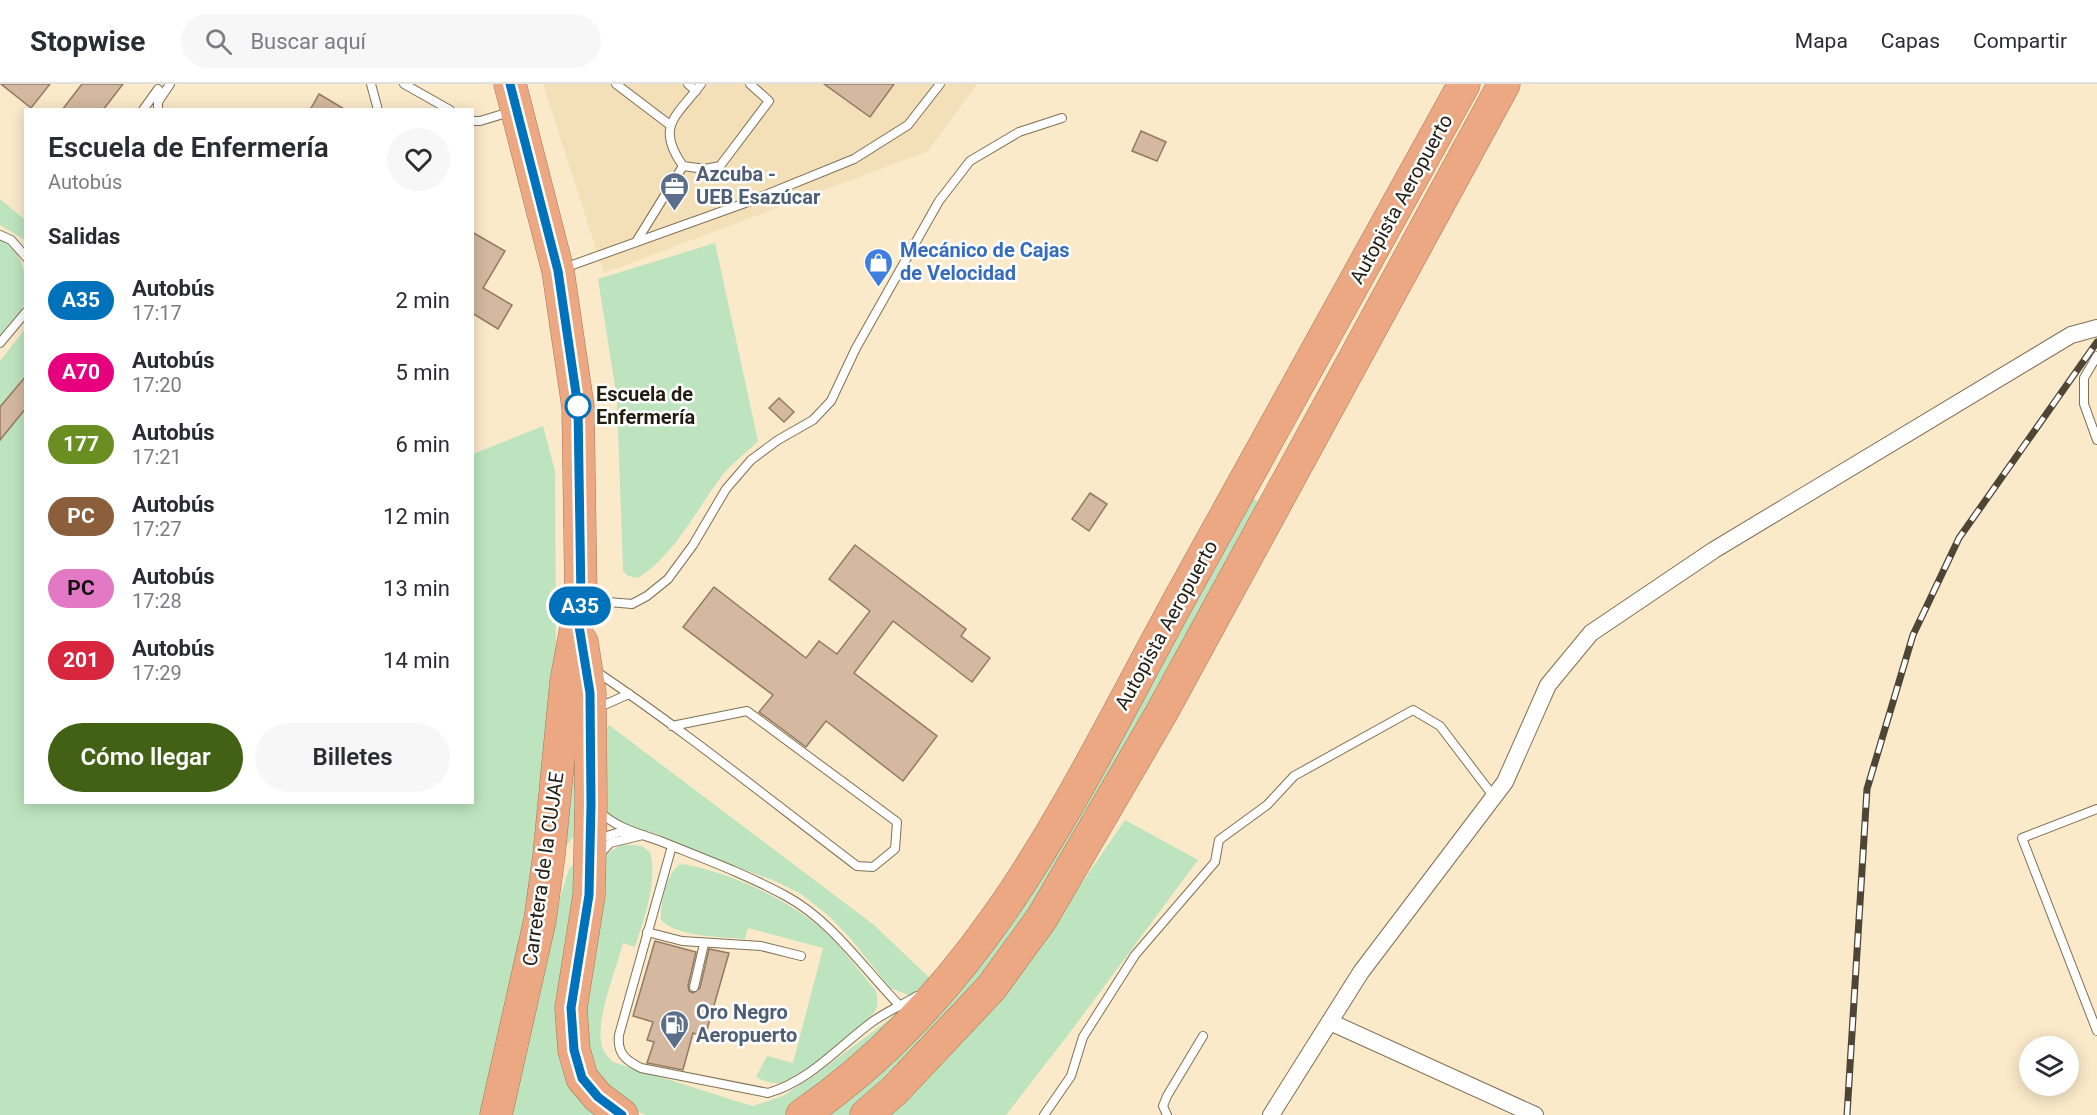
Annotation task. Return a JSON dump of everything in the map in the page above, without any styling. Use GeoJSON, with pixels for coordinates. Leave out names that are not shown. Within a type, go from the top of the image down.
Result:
{"type":"FeatureCollection","features":[{"type":"Feature","properties":{"kind":"highway","name":"Autopista Aeropuerto"},"geometry":{"type":"LineString","coordinates":[[802,1115],[838,1091],[896,1039],[961,968],[1015,893],[1056,829],[1164,626],[1464,84]]}},
{"type":"Feature","properties":{"kind":"highway","name":"Autopista Aeropuerto"},"geometry":{"type":"LineString","coordinates":[[867,1115],[894,1091],[992,988],[1042,918],[1162,712],[1504,84]]}},
{"type":"Feature","properties":{"kind":"highway","name":"Carretera de la CUJAE"},"geometry":{"type":"LineString","coordinates":[[513,97],[558,271],[578,407],[580,610],[590,693],[591,804],[589,895],[571,1008],[574,1050],[582,1078],[598,1097],[622,1115]]}},
{"type":"Feature","properties":{"kind":"highway","name":"Carretera de la CUJAE"},"geometry":{"type":"LineString","coordinates":[[496,1115],[540,920],[549,855],[566,682],[580,610]]}},
{"type":"Feature","properties":{"kind":"highway"},"geometry":{"type":"LineString","coordinates":[[540,920],[573,855],[589,856]]}},
{"type":"Feature","properties":{"kind":"street"},"geometry":{"type":"LineString","coordinates":[[1271,1115],[1361,972],[1505,782],[1548,685],[1591,633],[1714,550],[2070,334],[2094,332]]}},
{"type":"Feature","properties":{"kind":"street"},"geometry":{"type":"LineString","coordinates":[[1330,1022],[1535,1115]]}},
{"type":"Feature","properties":{"kind":"lane"},"geometry":{"type":"LineString","coordinates":[[144,108],[158,88],[170,84]]}},
{"type":"Feature","properties":{"kind":"lane"},"geometry":{"type":"LineString","coordinates":[[371,84],[377,108]]}},
{"type":"Feature","properties":{"kind":"lane"},"geometry":{"type":"LineString","coordinates":[[404,84],[446,108]]}},
{"type":"Feature","properties":{"kind":"lane"},"geometry":{"type":"LineString","coordinates":[[616,84],[670,125]]}},
{"type":"Feature","properties":{"kind":"lane"},"geometry":{"type":"LineString","coordinates":[[688,84],[699,87],[670,125],[668,137],[672,151],[683,166],[705,169],[720,166],[769,101],[750,84]]}},
{"type":"Feature","properties":{"kind":"lane"},"geometry":{"type":"LineString","coordinates":[[558,271],[748,202],[854,159],[908,125],[940,84]]}},
{"type":"Feature","properties":{"kind":"lane"},"geometry":{"type":"LineString","coordinates":[[158,88],[158,108]]}},
{"type":"Feature","properties":{"kind":"lane"},"geometry":{"type":"LineString","coordinates":[[475,122],[513,97]]}},
{"type":"Feature","properties":{"kind":"lane"},"geometry":{"type":"LineString","coordinates":[[580,610],[632,604],[647,596],[668,579],[693,545],[726,489],[751,460],[778,440],[813,420],[831,401],[856,348],[939,201],[970,160],[1019,132],[1062,118]]}},
{"type":"Feature","properties":{"kind":"lane"},"geometry":{"type":"LineString","coordinates":[[636,242],[683,166]]}},
{"type":"Feature","properties":{"kind":"lane"},"geometry":{"type":"LineString","coordinates":[[0,235],[10,240],[24,255]]}},
{"type":"Feature","properties":{"kind":"lane"},"geometry":{"type":"LineString","coordinates":[[0,344],[24,314]]}},
{"type":"Feature","properties":{"kind":"lane"},"geometry":{"type":"LineString","coordinates":[[2097,356],[2084,378],[2084,404],[2097,440]]}},
{"type":"Feature","properties":{"kind":"lane"},"geometry":{"type":"LineString","coordinates":[[585,664],[629,694],[857,866],[873,867],[895,849],[897,822],[747,711],[672,726]]}},
{"type":"Feature","properties":{"kind":"lane"},"geometry":{"type":"LineString","coordinates":[[590,712],[629,694]]}},
{"type":"Feature","properties":{"kind":"lane"},"geometry":{"type":"LineString","coordinates":[[1044,1115],[1071,1076],[1083,1037],[1135,955],[1215,862],[1219,840],[1267,805],[1294,776],[1413,710],[1440,726],[1494,797]]}},
{"type":"Feature","properties":{"kind":"lane"},"geometry":{"type":"LineString","coordinates":[[591,804],[609,821],[776,891],[805,908],[825,924],[900,1006]]}},
{"type":"Feature","properties":{"kind":"lane"},"geometry":{"type":"LineString","coordinates":[[2097,809],[2022,838],[2097,1031]]}},
{"type":"Feature","properties":{"kind":"lane"},"geometry":{"type":"LineString","coordinates":[[589,856],[620,832],[644,835]]}},
{"type":"Feature","properties":{"kind":"lane"},"geometry":{"type":"LineString","coordinates":[[589,856],[601,851],[610,843],[644,835]]}},
{"type":"Feature","properties":{"kind":"lane"},"geometry":{"type":"LineString","coordinates":[[672,846],[618,1041],[623,1056],[641,1068],[768,1093],[789,1087],[834,1055],[872,1022],[939,982],[990,927]]}},
{"type":"Feature","properties":{"kind":"lane"},"geometry":{"type":"LineString","coordinates":[[647,932],[704,944],[760,946],[801,956]]}},
{"type":"Feature","properties":{"kind":"lane"},"geometry":{"type":"LineString","coordinates":[[693,987],[704,944]]}},
{"type":"Feature","properties":{"kind":"lane"},"geometry":{"type":"LineString","coordinates":[[1167,1115],[1163,1106],[1167,1096],[1203,1036]]}},
{"type":"Feature","properties":{"kind":"shaded area","name":"Azcuba - UEB Esazúcar"},"geometry":{"type":"Polygon","coordinates":[[[543,84],[977,84],[928,151],[604,273],[543,84]]]}},
{"type":"Feature","properties":{"kind":"green space"},"geometry":{"type":"Polygon","coordinates":[[[0,199],[24,219],[24,239],[0,225],[0,199]]]}},
{"type":"Feature","properties":{"kind":"green space"},"geometry":{"type":"Polygon","coordinates":[[[0,239],[14,251],[23,267],[24,304],[17,318],[0,339],[0,239]]]}},
{"type":"Feature","properties":{"kind":"green space"},"geometry":{"type":"Polygon","coordinates":[[[715,243],[758,441],[721,477],[684,532],[663,557],[638,578],[628,576],[623,571],[617,399],[598,279],[715,243]]]}},
{"type":"Feature","properties":{"kind":"green space"},"geometry":{"type":"Polygon","coordinates":[[[24,330],[24,377],[0,407],[0,361],[24,330]]]}},
{"type":"Feature","properties":{"kind":"green space"},"geometry":{"type":"Polygon","coordinates":[[[24,409],[24,804],[474,804],[474,454],[543,426],[555,471],[556,659],[534,895],[486,1115],[0,1115],[0,440],[24,409]]]}},
{"type":"Feature","properties":{"kind":"green space"},"geometry":{"type":"Polygon","coordinates":[[[1250,497],[1258,501],[1072,847],[990,971],[858,1115],[820,1115],[916,1031],[1250,497]]]}},
{"type":"Feature","properties":{"kind":"green space"},"geometry":{"type":"Polygon","coordinates":[[[572,716],[582,827],[561,852],[572,716]]]}},
{"type":"Feature","properties":{"kind":"green space"},"geometry":{"type":"Polygon","coordinates":[[[609,725],[874,925],[934,982],[911,996],[890,988],[850,938],[830,917],[801,894],[775,881],[619,823],[606,814],[602,737],[609,725]]]}},
{"type":"Feature","properties":{"kind":"green space"},"geometry":{"type":"Polygon","coordinates":[[[1125,820],[1198,860],[1006,1115],[888,1115],[1003,998],[1125,820]]]}},
{"type":"Feature","properties":{"kind":"green space"},"geometry":{"type":"Polygon","coordinates":[[[622,844],[642,846],[650,852],[652,876],[649,900],[635,947],[623,943],[604,1006],[601,1042],[604,1051],[613,1062],[753,1106],[783,1096],[815,1075],[919,997],[789,1115],[646,1115],[626,1107],[595,1080],[581,1039],[598,871],[607,854],[622,844]]]}},
{"type":"Feature","properties":{"kind":"green space"},"geometry":{"type":"Polygon","coordinates":[[[583,855],[565,1007],[607,1115],[506,1115],[543,953],[569,869],[583,855]]]}},
{"type":"Feature","properties":{"kind":"green space"},"geometry":{"type":"Polygon","coordinates":[[[682,864],[718,873],[757,888],[794,908],[824,931],[876,991],[877,1005],[871,1016],[832,1050],[788,1080],[773,1083],[756,1077],[767,1056],[793,1063],[823,948],[748,928],[745,939],[688,933],[668,926],[661,920],[663,897],[672,872],[682,864]]]}},
{"type":"Feature","properties":{"kind":"building"},"geometry":{"type":"Polygon","coordinates":[[[1,84],[50,84],[31,108],[1,84]]]}},
{"type":"Feature","properties":{"kind":"building"},"geometry":{"type":"Polygon","coordinates":[[[82,84],[123,84],[105,108],[64,108],[82,84]]]}},
{"type":"Feature","properties":{"kind":"building"},"geometry":{"type":"Polygon","coordinates":[[[824,84],[894,84],[870,117],[824,84]]]}},
{"type":"Feature","properties":{"kind":"building"},"geometry":{"type":"Polygon","coordinates":[[[319,94],[343,108],[311,108],[319,94]]]}},
{"type":"Feature","properties":{"kind":"building"},"geometry":{"type":"Polygon","coordinates":[[[1141,131],[1166,142],[1157,161],[1132,151],[1141,131]]]}},
{"type":"Feature","properties":{"kind":"building"},"geometry":{"type":"Polygon","coordinates":[[[474,233],[505,251],[483,288],[512,305],[498,329],[474,314],[474,233]]]}},
{"type":"Feature","properties":{"kind":"building"},"geometry":{"type":"Polygon","coordinates":[[[24,378],[24,410],[0,440],[0,407],[24,378]]]}},
{"type":"Feature","properties":{"kind":"building"},"geometry":{"type":"Polygon","coordinates":[[[779,398],[794,412],[784,422],[769,408],[779,398]]]}},
{"type":"Feature","properties":{"kind":"building"},"geometry":{"type":"Polygon","coordinates":[[[1090,493],[1107,504],[1089,531],[1072,519],[1090,493]]]}},
{"type":"Feature","properties":{"kind":"building"},"geometry":{"type":"Polygon","coordinates":[[[855,545],[966,629],[961,636],[990,658],[972,682],[893,621],[854,673],[937,736],[903,781],[826,721],[806,747],[759,712],[773,695],[683,627],[714,587],[806,658],[819,641],[837,654],[870,611],[829,579],[855,545]]]}},
{"type":"Feature","properties":{"kind":"building"},"geometry":{"type":"Polygon","coordinates":[[[655,941],[696,952],[688,986],[689,991],[693,993],[700,988],[709,949],[729,953],[705,1037],[693,1033],[683,1070],[647,1063],[654,1042],[647,1040],[653,1022],[633,1016],[655,941]]]}},
{"type":"Feature","properties":{"kind":"railway"},"geometry":{"type":"LineString","coordinates":[[1847,1115],[1867,789],[1913,635],[1959,538],[2097,342]]}},
{"type":"Feature","properties":{"kind":"bus line","name":"A35"},"geometry":{"type":"LineString","coordinates":[[510,84],[558,271],[578,407],[581,600],[578,620],[590,693],[591,804],[589,895],[571,1008],[574,1050],[582,1078],[598,1097],[622,1115]]}},
{"type":"Feature","properties":{"kind":"place","name":"Azcuba - UEB Esazúcar"},"geometry":{"type":"Point","coordinates":[675,212]}},
{"type":"Feature","properties":{"kind":"place","name":"Mecánico de Cajas de Velocidad"},"geometry":{"type":"Point","coordinates":[879,288]}},
{"type":"Feature","properties":{"kind":"place","name":"Escuela de Enfermería"},"geometry":{"type":"Point","coordinates":[578,406]}},
{"type":"Feature","properties":{"kind":"place","name":"Oro Negro Aeropuerto"},"geometry":{"type":"Point","coordinates":[675,1050]}}]}
